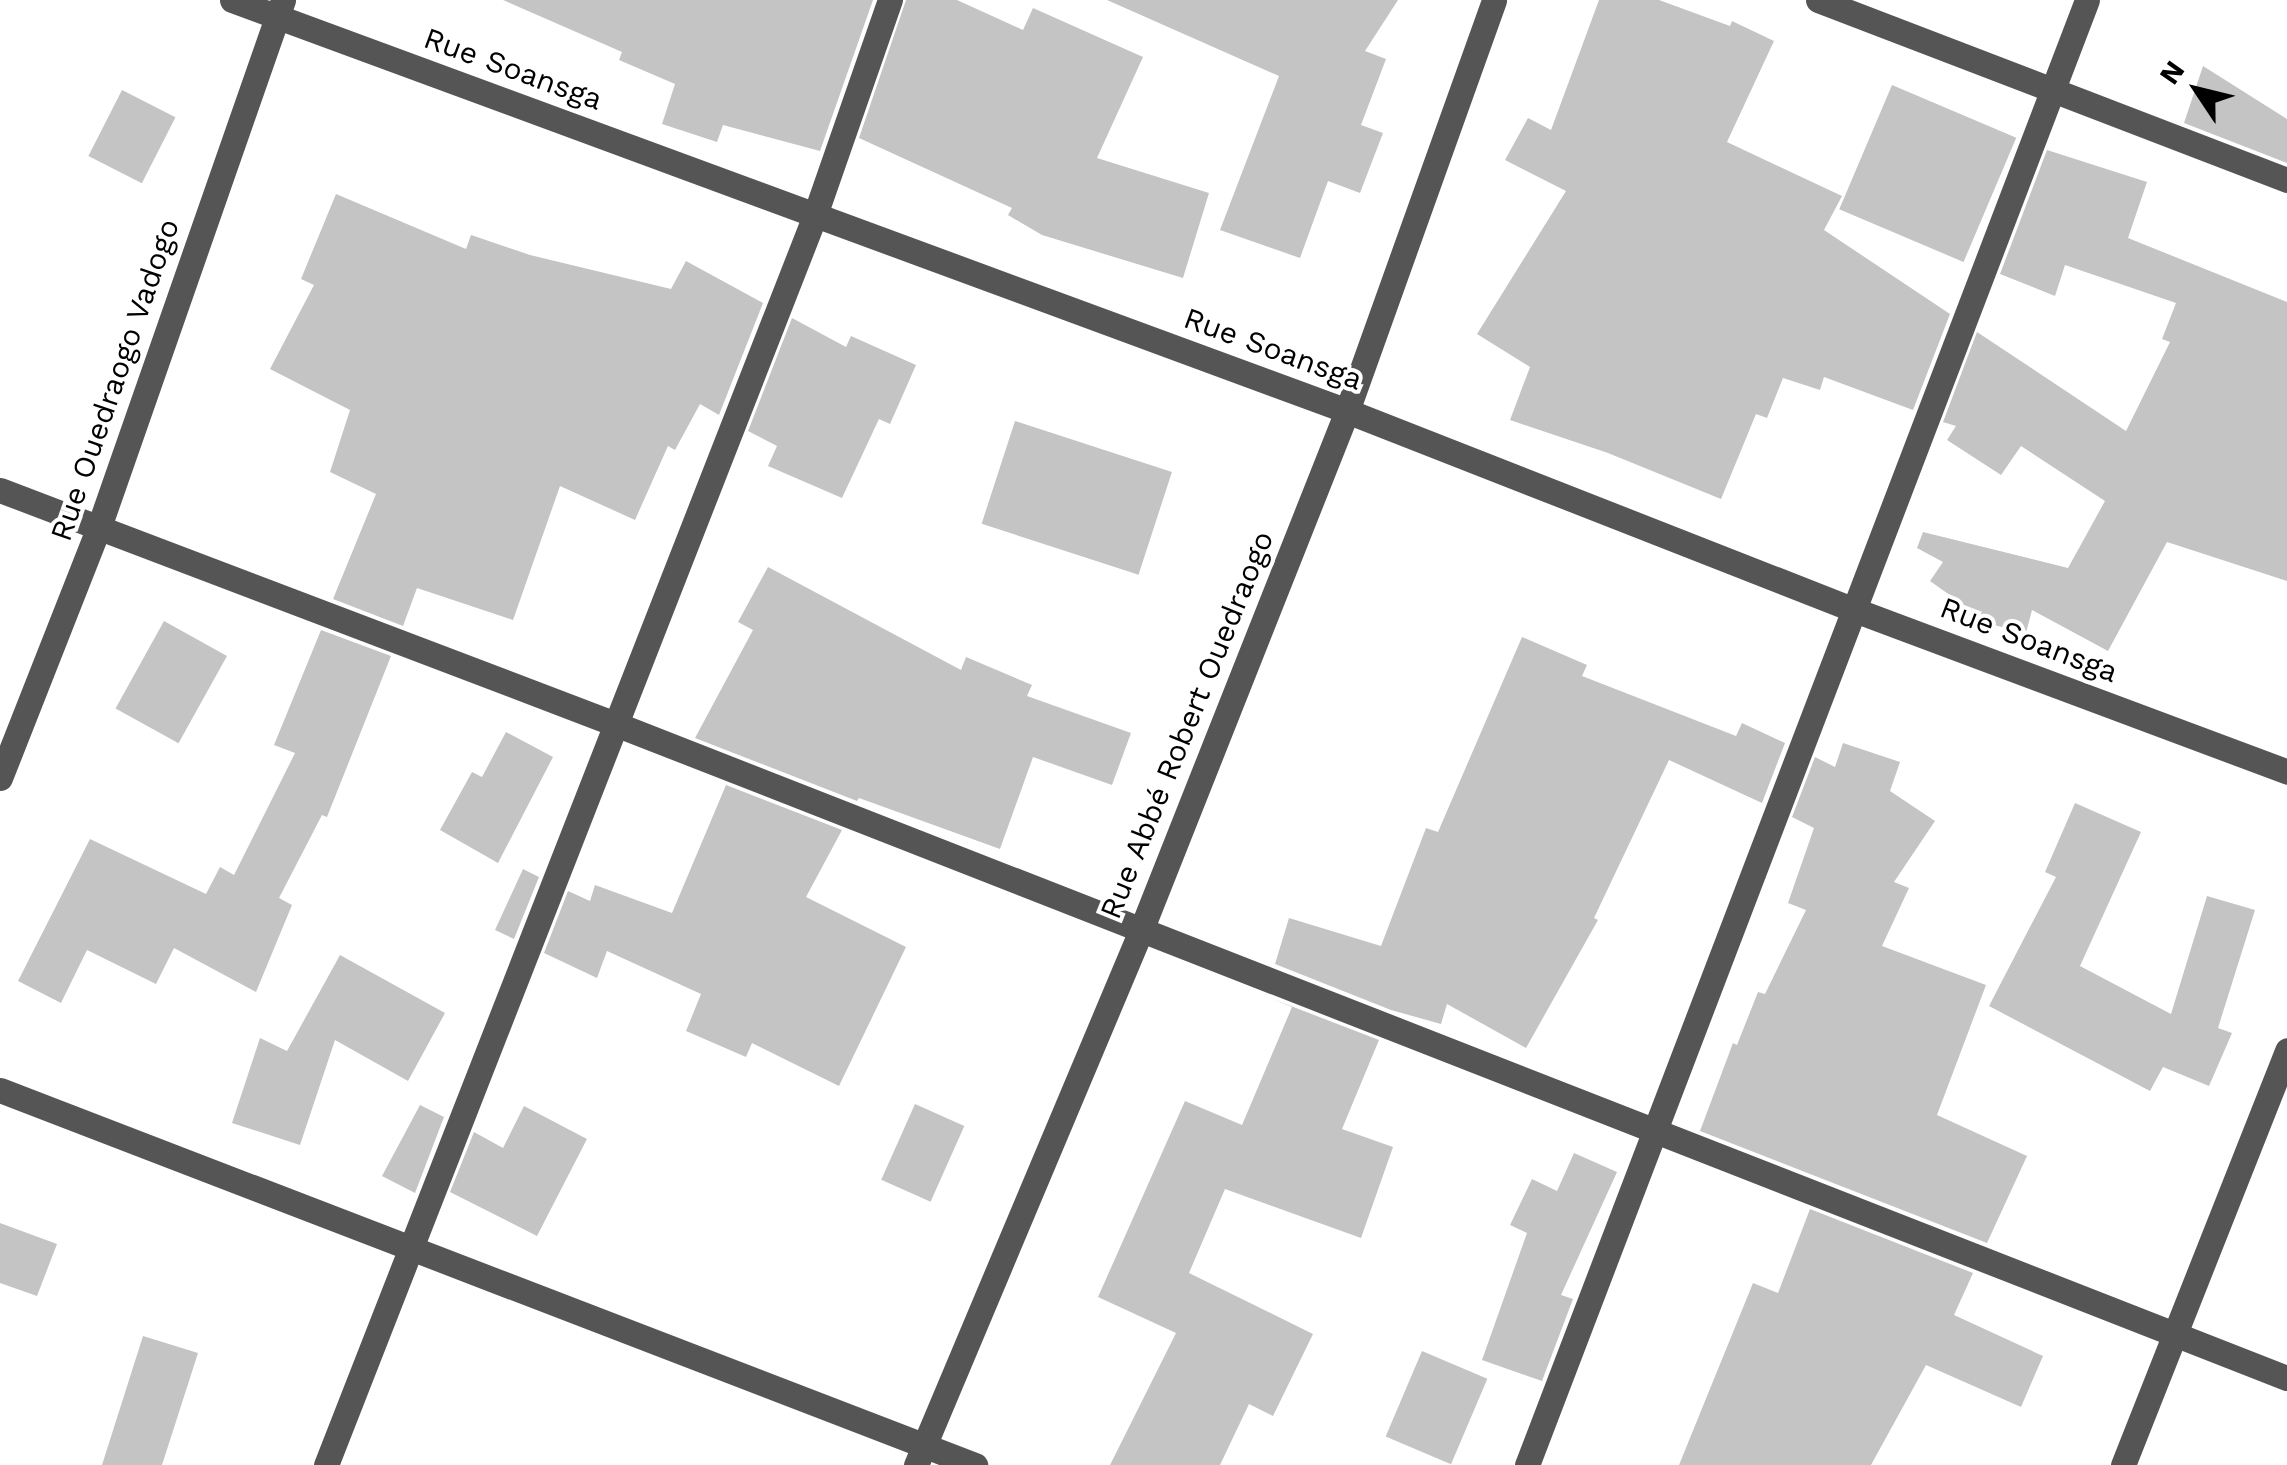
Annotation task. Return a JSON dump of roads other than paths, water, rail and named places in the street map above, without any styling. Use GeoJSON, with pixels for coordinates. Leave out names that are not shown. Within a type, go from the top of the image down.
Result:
{"type":"FeatureCollection","features":[{"type":"Feature","properties":{"kind":"street","name":"Rue Soansga"},"geometry":{"type":"LineString","coordinates":[[232,0],[280,9],[815,215],[1347,410],[1852,609],[2287,772]]}},
{"type":"Feature","properties":{"kind":"street"},"geometry":{"type":"LineString","coordinates":[[326,1465],[815,215],[890,0]]}},
{"type":"Feature","properties":{"kind":"street","name":"Rue Abbé Robert Ouedraogo"},"geometry":{"type":"LineString","coordinates":[[920,1455],[1140,933],[1347,410],[1494,0]]}},
{"type":"Feature","properties":{"kind":"street"},"geometry":{"type":"LineString","coordinates":[[1818,0],[2287,180]]}},
{"type":"Feature","properties":{"kind":"street"},"geometry":{"type":"LineString","coordinates":[[1527,1465],[2087,0]]}},
{"type":"Feature","properties":{"kind":"street","name":"Rue Ouedraogo Vadogo"},"geometry":{"type":"LineString","coordinates":[[0,778],[99,528],[280,9]]}},
{"type":"Feature","properties":{"kind":"street"},"geometry":{"type":"LineString","coordinates":[[0,490],[618,726],[2287,1378]]}},
{"type":"Feature","properties":{"kind":"street"},"geometry":{"type":"LineString","coordinates":[[2122,1465],[2287,1050]]}},
{"type":"Feature","properties":{"kind":"street"},"geometry":{"type":"LineString","coordinates":[[0,1090],[410,1248],[920,1455],[975,1465]]}}]}
